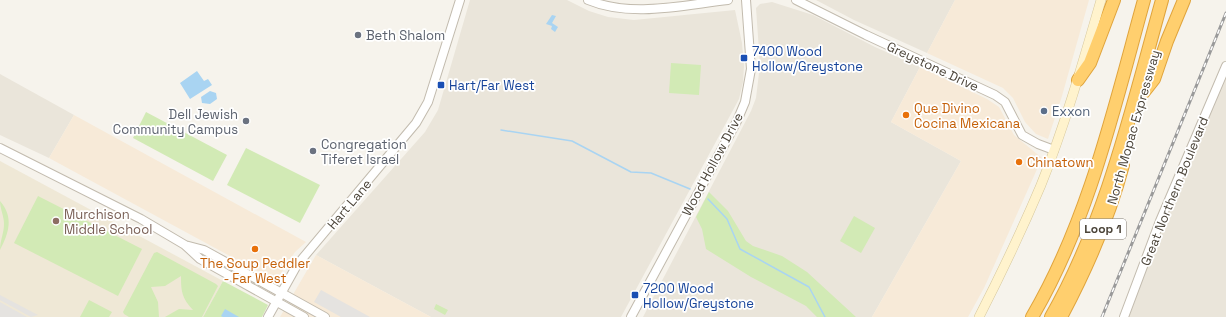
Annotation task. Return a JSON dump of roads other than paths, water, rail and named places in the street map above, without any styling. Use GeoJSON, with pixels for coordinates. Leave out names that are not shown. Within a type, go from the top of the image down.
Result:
{"type":"FeatureCollection","features":[{"type":"Feature","properties":{"kind":"highway"},"geometry":{"type":"LineString","coordinates":[[1078,80],[1090,63],[1114,0]]}},
{"type":"Feature","properties":{"kind":"highway","name":"North Mopac Expressway"},"geometry":{"type":"LineString","coordinates":[[1032,317],[1069,243],[1090,190],[1144,0]]}},
{"type":"Feature","properties":{"kind":"highway"},"geometry":{"type":"LineString","coordinates":[[1040,317],[1075,248],[1097,192],[1152,0]]}},
{"type":"Feature","properties":{"kind":"highway"},"geometry":{"type":"LineString","coordinates":[[1051,317],[1084,252],[1106,194],[1162,0]]}},
{"type":"Feature","properties":{"kind":"highway","name":"North Mopac Expressway"},"geometry":{"type":"LineString","coordinates":[[1061,317],[1092,254],[1110,208],[1169,0]]}},
{"type":"Feature","properties":{"kind":"highway"},"geometry":{"type":"LineString","coordinates":[[1142,93],[1154,79],[1167,41],[1184,0]]}},
{"type":"Feature","properties":{"kind":"main road"},"geometry":{"type":"LineString","coordinates":[[979,317],[1011,253],[1054,150],[1078,80],[1101,0]]}},
{"type":"Feature","properties":{"kind":"street","name":"Hart Lane"},"geometry":{"type":"LineString","coordinates":[[268,317],[297,265],[416,123],[428,102],[460,0]]}},
{"type":"Feature","properties":{"kind":"street"},"geometry":{"type":"LineString","coordinates":[[588,0],[615,8],[632,9],[728,0]]}},
{"type":"Feature","properties":{"kind":"street","name":"Wood Hollow Drive"},"geometry":{"type":"LineString","coordinates":[[631,317],[737,121],[744,102],[751,69],[746,0]]}},
{"type":"Feature","properties":{"kind":"street","name":"Greystone Drive"},"geometry":{"type":"LineString","coordinates":[[796,0],[823,12],[866,35],[995,95],[1005,102],[1022,134],[1038,144],[1054,150]]}},
{"type":"Feature","properties":{"kind":"street","name":"Great Northern Boulevard"},"geometry":{"type":"LineString","coordinates":[[1124,317],[1160,221],[1226,66]]}},
{"type":"Feature","properties":{"kind":"street"},"geometry":{"type":"LineString","coordinates":[[0,148],[129,213],[186,245],[204,250],[325,317]]}},
{"type":"Feature","properties":{"kind":"street"},"geometry":{"type":"LineString","coordinates":[[186,245],[200,259],[304,317]]}},
{"type":"Feature","properties":{"kind":"water"},"geometry":{"type":"Polygon","coordinates":[[[552,15],[556,16],[552,23],[558,27],[555,32],[551,29],[552,26],[546,24],[552,15]]]}},
{"type":"Feature","properties":{"kind":"water"},"geometry":{"type":"Polygon","coordinates":[[[197,71],[204,81],[208,79],[212,85],[190,99],[180,83],[197,71]]]}},
{"type":"Feature","properties":{"kind":"water"},"geometry":{"type":"Polygon","coordinates":[[[210,91],[216,93],[217,99],[210,104],[202,103],[201,97],[210,91]]]}},
{"type":"Feature","properties":{"kind":"water"},"geometry":{"type":"Polygon","coordinates":[[[225,309],[239,317],[221,316],[225,309]]]}},
{"type":"Feature","properties":{"kind":"waterway"},"geometry":{"type":"LineString","coordinates":[[501,130],[572,141],[631,172],[651,173],[690,189]]}},
{"type":"Feature","properties":{"kind":"waterway"},"geometry":{"type":"LineString","coordinates":[[708,199],[727,219],[740,249],[809,287],[825,317]]}},
{"type":"Feature","properties":{"kind":"railway"},"geometry":{"type":"LineString","coordinates":[[1102,317],[1226,13]]}},
{"type":"Feature","properties":{"kind":"place","name":"Beth Shalom"},"geometry":{"type":"Point","coordinates":[358,35]}},
{"type":"Feature","properties":{"kind":"place","name":"7400 Wood Hollow/Greystone"},"geometry":{"type":"Point","coordinates":[744,58]}},
{"type":"Feature","properties":{"kind":"place","name":"Hart/Far West"},"geometry":{"type":"Point","coordinates":[441,85]}},
{"type":"Feature","properties":{"kind":"place","name":"Exxon"},"geometry":{"type":"Point","coordinates":[1044,111]}},
{"type":"Feature","properties":{"kind":"place","name":"Que Divino Cocina Mexicana"},"geometry":{"type":"Point","coordinates":[906,115]}},
{"type":"Feature","properties":{"kind":"place","name":"Dell Jewish Community Campus"},"geometry":{"type":"Point","coordinates":[246,121]}},
{"type":"Feature","properties":{"kind":"place","name":"Congregation Tiferet Israel"},"geometry":{"type":"Point","coordinates":[313,151]}},
{"type":"Feature","properties":{"kind":"place","name":"Chinatown"},"geometry":{"type":"Point","coordinates":[1019,162]}},
{"type":"Feature","properties":{"kind":"place","name":"Murchison Middle School"},"geometry":{"type":"Point","coordinates":[56,221]}},
{"type":"Feature","properties":{"kind":"place","name":"The Soup Peddler - Far West"},"geometry":{"type":"Point","coordinates":[255,249]}},
{"type":"Feature","properties":{"kind":"place","name":"7200 Wood Hollow/Greystone"},"geometry":{"type":"Point","coordinates":[635,295]}}]}
